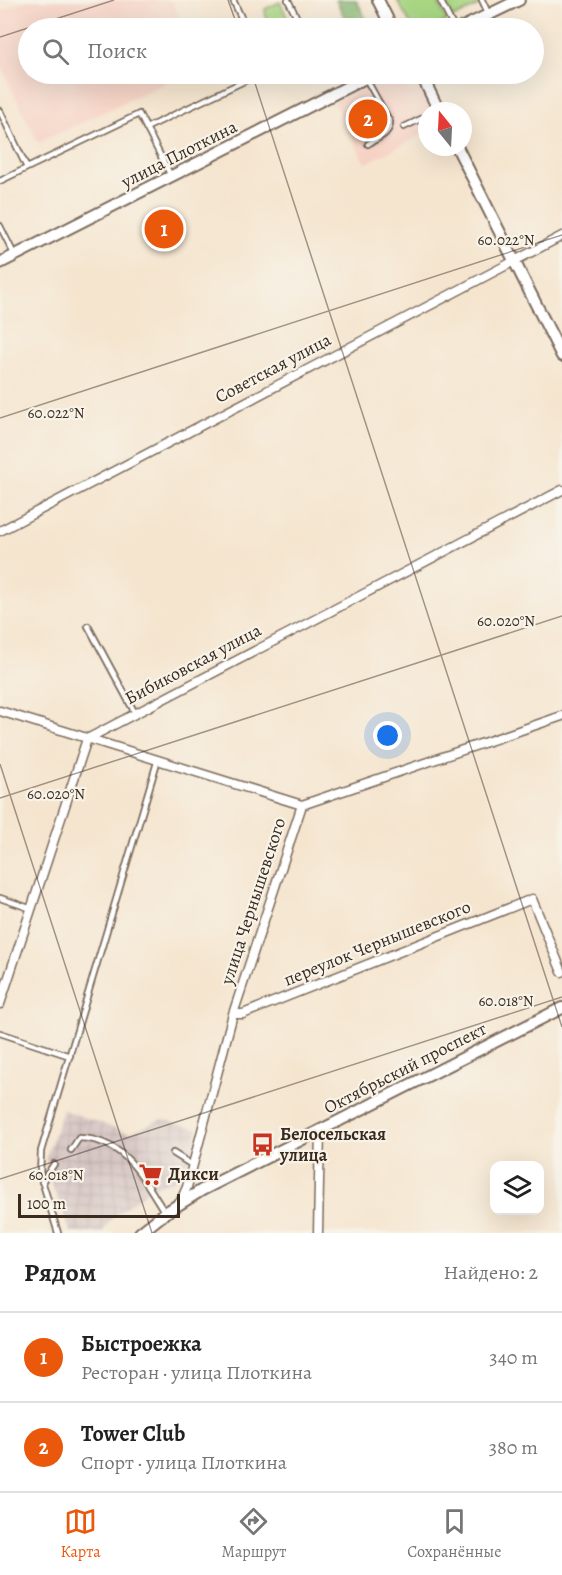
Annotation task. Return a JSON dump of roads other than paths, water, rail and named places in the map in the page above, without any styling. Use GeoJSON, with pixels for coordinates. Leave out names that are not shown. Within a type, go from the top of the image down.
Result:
{"type":"FeatureCollection","features":[{"type":"Feature","properties":{"kind":"street"},"geometry":{"type":"LineString","coordinates":[[378,0],[387,18]]}},
{"type":"Feature","properties":{"kind":"street"},"geometry":{"type":"LineString","coordinates":[[483,18],[519,0]]}},
{"type":"Feature","properties":{"kind":"street","name":"улица Плоткина"},"geometry":{"type":"LineString","coordinates":[[0,263],[351,84]]}},
{"type":"Feature","properties":{"kind":"street"},"geometry":{"type":"LineString","coordinates":[[426,84],[434,102]]}},
{"type":"Feature","properties":{"kind":"street"},"geometry":{"type":"LineString","coordinates":[[461,156],[562,356]]}},
{"type":"Feature","properties":{"kind":"street","name":"Советская улица"},"geometry":{"type":"LineString","coordinates":[[0,531],[562,236]]}},
{"type":"Feature","properties":{"kind":"street","name":"Бибиковская улица"},"geometry":{"type":"LineString","coordinates":[[87,739],[562,490]]}},
{"type":"Feature","properties":{"kind":"street"},"geometry":{"type":"LineString","coordinates":[[0,711],[302,805]]}},
{"type":"Feature","properties":{"kind":"street","name":"улица Чернышевского"},"geometry":{"type":"LineString","coordinates":[[180,1203],[233,1014],[302,805],[562,716]]}},
{"type":"Feature","properties":{"kind":"street"},"geometry":{"type":"LineString","coordinates":[[0,1004],[29,908],[87,739]]}},
{"type":"Feature","properties":{"kind":"street","name":"переулок Чернышевского"},"geometry":{"type":"LineString","coordinates":[[233,1014],[243,1014],[532,898],[562,972]]}},
{"type":"Feature","properties":{"kind":"street","name":"Октябрьский проспект"},"geometry":{"type":"LineString","coordinates":[[140,1233],[180,1203],[320,1129],[562,1008]]}},
{"type":"Feature","properties":{"kind":"street"},"geometry":{"type":"LineString","coordinates":[[318,1233],[320,1129]]}},
{"type":"Feature","properties":{"kind":"lane"},"geometry":{"type":"LineString","coordinates":[[233,0],[241,18]]}},
{"type":"Feature","properties":{"kind":"lane"},"geometry":{"type":"LineString","coordinates":[[288,0],[297,18]]}},
{"type":"Feature","properties":{"kind":"lane"},"geometry":{"type":"LineString","coordinates":[[440,0],[449,18]]}},
{"type":"Feature","properties":{"kind":"lane"},"geometry":{"type":"LineString","coordinates":[[482,0],[489,15]]}},
{"type":"Feature","properties":{"kind":"lane"},"geometry":{"type":"LineString","coordinates":[[146,128],[239,84]]}},
{"type":"Feature","properties":{"kind":"lane"},"geometry":{"type":"LineString","coordinates":[[368,144],[386,134],[390,128],[390,122],[373,84]]}},
{"type":"Feature","properties":{"kind":"lane"},"geometry":{"type":"LineString","coordinates":[[0,111],[27,168]]}},
{"type":"Feature","properties":{"kind":"lane"},"geometry":{"type":"LineString","coordinates":[[0,181],[139,114],[171,176]]}},
{"type":"Feature","properties":{"kind":"lane"},"geometry":{"type":"LineString","coordinates":[[404,127],[418,120]]}},
{"type":"Feature","properties":{"kind":"lane"},"geometry":{"type":"LineString","coordinates":[[0,226],[15,256]]}},
{"type":"Feature","properties":{"kind":"lane"},"geometry":{"type":"LineString","coordinates":[[88,626],[135,713]]}},
{"type":"Feature","properties":{"kind":"lane"},"geometry":{"type":"LineString","coordinates":[[58,1233],[42,1182],[41,1151],[158,759]]}},
{"type":"Feature","properties":{"kind":"lane"},"geometry":{"type":"LineString","coordinates":[[0,898],[29,908]]}},
{"type":"Feature","properties":{"kind":"lane"},"geometry":{"type":"LineString","coordinates":[[0,1033],[70,1056]]}},
{"type":"Feature","properties":{"kind":"lane"},"geometry":{"type":"LineString","coordinates":[[71,1150],[79,1138],[90,1138],[114,1145],[125,1154],[165,1213]]}},
{"type":"Feature","properties":{"kind":"lane"},"geometry":{"type":"LineString","coordinates":[[173,1153],[192,1165]]}},
{"type":"Feature","properties":{"kind":"lane"},"geometry":{"type":"LineString","coordinates":[[42,1182],[54,1164]]}},
{"type":"Feature","properties":{"kind":"place","name":"Tower Club"},"geometry":{"type":"Point","coordinates":[368,119]}},
{"type":"Feature","properties":{"kind":"place","name":"Быстроежка"},"geometry":{"type":"Point","coordinates":[164,229]}},
{"type":"Feature","properties":{"kind":"place","name":"Белосельская улица"},"geometry":{"type":"Point","coordinates":[262,1144]}},
{"type":"Feature","properties":{"kind":"place","name":"Дикси"},"geometry":{"type":"Point","coordinates":[150,1174]}}]}
